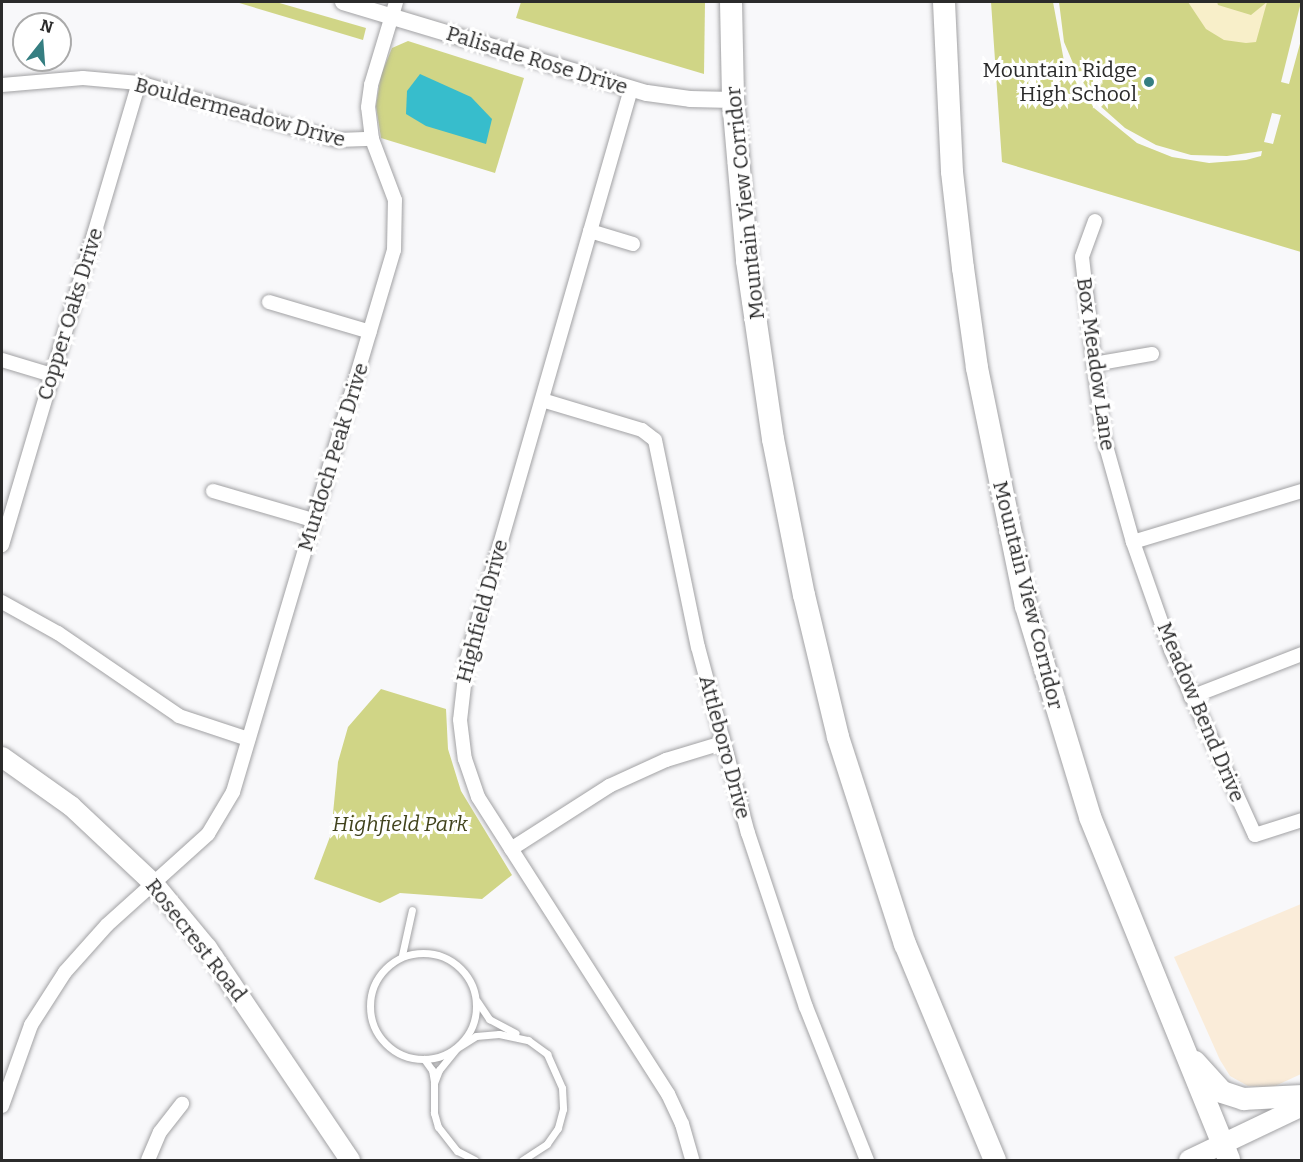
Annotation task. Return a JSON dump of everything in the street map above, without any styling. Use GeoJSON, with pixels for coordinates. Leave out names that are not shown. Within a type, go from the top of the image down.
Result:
{"type":"FeatureCollection","features":[{"type":"Feature","properties":{"kind":"highway","name":"Mountain View Corridor"},"geometry":{"type":"LineString","coordinates":[[731,2],[733,99],[747,261],[773,439],[833,715],[905,944],[995,1161]]}},
{"type":"Feature","properties":{"kind":"highway","name":"Mountain View Corridor"},"geometry":{"type":"LineString","coordinates":[[944,2],[952,172],[963,268],[977,368],[1024,596],[1052,699],[1090,817],[1225,1153]]}},
{"type":"Feature","properties":{"kind":"highway"},"geometry":{"type":"LineString","coordinates":[[1179,1039],[1208,1080],[1222,1092],[1249,1100],[1302,1096]]}},
{"type":"Feature","properties":{"kind":"main road","name":"Rosecrest Road"},"geometry":{"type":"LineString","coordinates":[[2,757],[71,806],[153,884],[220,967],[350,1161]]}},
{"type":"Feature","properties":{"kind":"main road"},"geometry":{"type":"LineString","coordinates":[[1189,1161],[1225,1153],[1302,1106]]}},
{"type":"Feature","properties":{"kind":"street","name":"Palisade Rose Drive"},"geometry":{"type":"LineString","coordinates":[[343,2],[394,9],[631,89],[676,98],[733,99]]}},
{"type":"Feature","properties":{"kind":"street","name":"Murdoch Peak Drive"},"geometry":{"type":"LineString","coordinates":[[2,1106],[31,1025],[65,972],[107,925],[178,864],[220,818],[233,792],[391,261],[397,225],[391,188],[372,139],[369,95],[394,9]]}},
{"type":"Feature","properties":{"kind":"street","name":"Bouldermeadow Drive"},"geometry":{"type":"LineString","coordinates":[[2,85],[83,78],[139,83],[338,140],[372,139]]}},
{"type":"Feature","properties":{"kind":"street","name":"Copper Oaks Drive"},"geometry":{"type":"LineString","coordinates":[[2,546],[139,83]]}},
{"type":"Feature","properties":{"kind":"street","name":"Highfield Drive"},"geometry":{"type":"LineString","coordinates":[[631,89],[467,660],[460,700],[462,740],[471,779],[511,849],[669,1094],[682,1124],[692,1161]]}},
{"type":"Feature","properties":{"kind":"street","name":"Box Meadow Lane"},"geometry":{"type":"LineString","coordinates":[[1095,221],[1082,257],[1094,364],[1104,439],[1133,542]]}},
{"type":"Feature","properties":{"kind":"street"},"geometry":{"type":"LineString","coordinates":[[590,231],[633,244]]}},
{"type":"Feature","properties":{"kind":"street"},"geometry":{"type":"LineString","coordinates":[[269,302],[370,332]]}},
{"type":"Feature","properties":{"kind":"street"},"geometry":{"type":"LineString","coordinates":[[1094,364],[1152,354]]}},
{"type":"Feature","properties":{"kind":"street"},"geometry":{"type":"LineString","coordinates":[[2,360],[52,375]]}},
{"type":"Feature","properties":{"kind":"street","name":"Attleboro Drive"},"geometry":{"type":"LineString","coordinates":[[542,400],[642,430],[655,440],[722,742],[777,921],[867,1161]]}},
{"type":"Feature","properties":{"kind":"street"},"geometry":{"type":"LineString","coordinates":[[213,491],[314,520]]}},
{"type":"Feature","properties":{"kind":"street"},"geometry":{"type":"LineString","coordinates":[[1133,542],[1302,491]]}},
{"type":"Feature","properties":{"kind":"street","name":"Meadow Bend Drive"},"geometry":{"type":"LineString","coordinates":[[1133,542],[1191,697],[1255,834],[1302,820]]}},
{"type":"Feature","properties":{"kind":"street"},"geometry":{"type":"LineString","coordinates":[[2,602],[58,633],[179,716],[248,739]]}},
{"type":"Feature","properties":{"kind":"street"},"geometry":{"type":"LineString","coordinates":[[1191,697],[1302,654]]}},
{"type":"Feature","properties":{"kind":"street"},"geometry":{"type":"LineString","coordinates":[[511,849],[609,786],[666,760],[722,742]]}},
{"type":"Feature","properties":{"kind":"street"},"geometry":{"type":"LineString","coordinates":[[148,1161],[160,1132],[182,1104]]}},
{"type":"Feature","properties":{"kind":"lane"},"geometry":{"type":"LineString","coordinates":[[402,955],[412,910]]}},
{"type":"Feature","properties":{"kind":"lane"},"geometry":{"type":"LineString","coordinates":[[522,1161],[547,1144],[558,1128],[563,1109],[557,1070],[547,1054],[528,1040],[489,1018],[477,1000],[472,983],[448,958],[431,953],[402,955],[382,970],[373,985],[371,1020],[391,1048],[406,1057],[424,1059],[457,1048],[476,1036],[499,1034],[528,1040]]}},
{"type":"Feature","properties":{"kind":"lane"},"geometry":{"type":"LineString","coordinates":[[435,1083],[439,1070],[472,1026],[477,1000]]}},
{"type":"Feature","properties":{"kind":"lane"},"geometry":{"type":"LineString","coordinates":[[424,1059],[432,1070],[435,1083],[434,1113],[438,1127],[457,1151],[475,1161]]}},
{"type":"Feature","properties":{"kind":"shaded area"},"geometry":{"type":"Polygon","coordinates":[[[1301,904],[1301,1074],[1273,1087],[1248,1086],[1230,1076],[1220,1060],[1174,957],[1301,904]]]}},
{"type":"Feature","properties":{"kind":"green space"},"geometry":{"type":"Polygon","coordinates":[[[236,2],[276,2],[366,28],[363,40],[236,2]]]}},
{"type":"Feature","properties":{"kind":"green space"},"geometry":{"type":"Polygon","coordinates":[[[521,2],[705,2],[704,74],[516,18],[521,2]]]}},
{"type":"Feature","properties":{"kind":"green space","name":"Mountain Ridge High School"},"geometry":{"type":"Polygon","coordinates":[[[991,2],[1053,2],[1064,61],[1094,108],[1137,143],[1172,157],[1209,163],[1246,160],[1261,156],[1262,151],[1227,156],[1191,155],[1156,145],[1125,128],[1098,104],[1078,75],[1064,42],[1059,2],[1301,2],[1281,82],[1289,84],[1301,40],[1301,252],[1002,162],[991,2]],[[1272,113],[1264,142],[1273,144],[1281,115],[1272,113]]]}},
{"type":"Feature","properties":{"kind":"green space"},"geometry":{"type":"Polygon","coordinates":[[[408,41],[524,78],[495,173],[381,138],[376,106],[381,75],[392,48],[408,41]]]}},
{"type":"Feature","properties":{"kind":"green space","name":"Highfield Park"},"geometry":{"type":"Polygon","coordinates":[[[381,689],[446,709],[448,749],[461,791],[512,875],[482,899],[400,893],[380,903],[314,879],[331,834],[338,762],[348,727],[381,689]]]}},
{"type":"Feature","properties":{"kind":"sand"},"geometry":{"type":"Polygon","coordinates":[[[1188,2],[1217,2],[1218,5],[1251,15],[1267,2],[1256,42],[1246,43],[1224,40],[1206,29],[1188,2]]]}},
{"type":"Feature","properties":{"kind":"water"},"geometry":{"type":"Polygon","coordinates":[[[420,74],[471,97],[492,119],[486,144],[426,126],[406,114],[407,91],[420,74]]]}},
{"type":"Feature","properties":{"kind":"place","name":"Mountain Ridge High School"},"geometry":{"type":"Point","coordinates":[1149,82]}}]}
